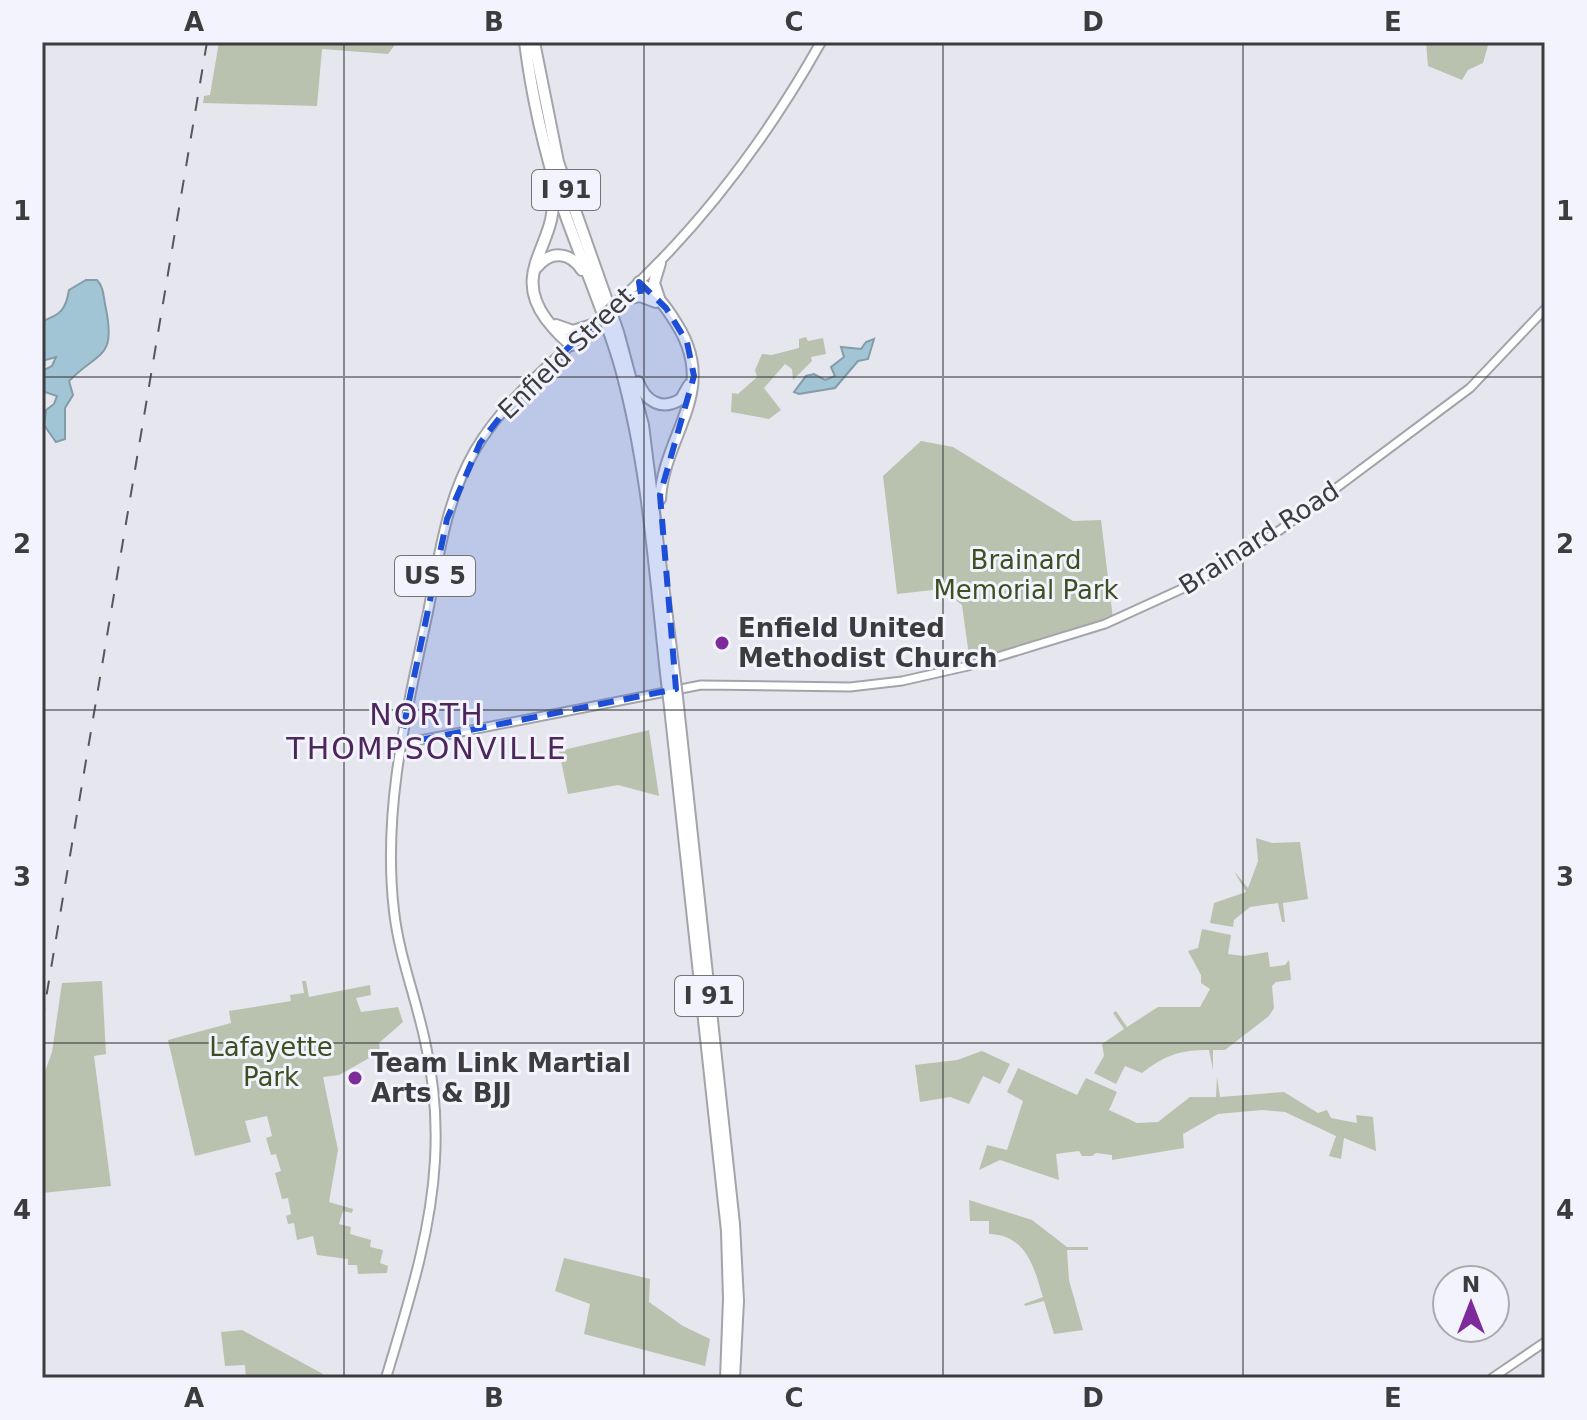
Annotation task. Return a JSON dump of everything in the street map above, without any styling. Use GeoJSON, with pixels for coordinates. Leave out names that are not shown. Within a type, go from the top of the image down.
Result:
{"type":"FeatureCollection","features":[{"type":"Feature","properties":{"kind":"highway","name":"I 91"},"geometry":{"type":"LineString","coordinates":[[525,42],[546,153],[624,380],[641,459],[673,698],[734,1224],[738,1312],[734,1378]]}},
{"type":"Feature","properties":{"kind":"highway","name":"I 91"},"geometry":{"type":"LineString","coordinates":[[534,42],[558,162],[622,344],[645,433],[658,529],[671,682]]}},
{"type":"Feature","properties":{"kind":"highway"},"geometry":{"type":"LineString","coordinates":[[546,153],[553,216],[531,271],[530,286],[543,315],[572,345]]}},
{"type":"Feature","properties":{"kind":"highway"},"geometry":{"type":"LineString","coordinates":[[572,345],[556,325],[535,288],[535,270],[543,260],[558,254],[573,259],[596,295]]}},
{"type":"Feature","properties":{"kind":"highway"},"geometry":{"type":"LineString","coordinates":[[622,344],[640,388],[650,401],[667,405],[684,396],[690,379],[687,354],[658,303],[654,288],[660,263]]}},
{"type":"Feature","properties":{"kind":"highway"},"geometry":{"type":"LineString","coordinates":[[639,282],[686,339],[694,381],[690,405],[661,489],[658,529]]}},
{"type":"Feature","properties":{"kind":"highway"},"geometry":{"type":"LineString","coordinates":[[619,301],[640,296],[658,303]]}},
{"type":"Feature","properties":{"kind":"highway"},"geometry":{"type":"LineString","coordinates":[[556,325],[573,331],[594,324]]}},
{"type":"Feature","properties":{"kind":"highway","name":"I 91"},"geometry":{"type":"LineString","coordinates":[[673,698],[727,1231],[729,1309],[726,1378]]}},
{"type":"Feature","properties":{"kind":"main road","name":"Enfield Street"},"geometry":{"type":"LineString","coordinates":[[386,1378],[424,1241],[435,1153],[427,1046],[401,951],[392,899],[393,801],[400,744],[445,525],[461,479],[498,417],[660,263],[712,207],[821,42]]}},
{"type":"Feature","properties":{"kind":"main road","name":"Brainard Road"},"geometry":{"type":"LineString","coordinates":[[400,744],[701,685],[850,687],[926,677],[1105,624],[1197,582],[1280,530],[1470,388],[1545,309]]}},
{"type":"Feature","properties":{"kind":"main road"},"geometry":{"type":"LineString","coordinates":[[1492,1378],[1545,1342]]}},
{"type":"Feature","properties":{"kind":"highlighted area"},"geometry":{"type":"Polygon","coordinates":[[[639,282],[666,308],[687,342],[694,376],[660,495],[676,689],[400,744],[447,519],[480,443],[517,395],[620,300],[641,295],[639,282]]]}},
{"type":"Feature","properties":{"kind":"green space"},"geometry":{"type":"Polygon","coordinates":[[[219,42],[397,42],[388,54],[322,49],[317,106],[203,103],[204,96],[210,95],[219,42]]]}},
{"type":"Feature","properties":{"kind":"green space"},"geometry":{"type":"Polygon","coordinates":[[[1426,42],[1489,42],[1483,63],[1468,70],[1462,80],[1428,66],[1426,42]]]}},
{"type":"Feature","properties":{"kind":"green space"},"geometry":{"type":"Polygon","coordinates":[[[806,337],[808,341],[823,338],[826,354],[811,357],[812,361],[793,380],[792,369],[785,364],[764,388],[781,410],[769,419],[731,412],[732,393],[738,394],[757,377],[755,370],[762,354],[772,355],[799,348],[799,339],[806,337]]]}},
{"type":"Feature","properties":{"kind":"green space","name":"Brainard Memorial Park"},"geometry":{"type":"Polygon","coordinates":[[[921,441],[953,447],[1073,521],[1101,520],[1113,619],[970,663],[962,605],[942,589],[897,594],[883,476],[921,441]]]}},
{"type":"Feature","properties":{"kind":"green space"},"geometry":{"type":"Polygon","coordinates":[[[649,730],[659,796],[618,785],[568,794],[559,751],[649,730]]]}},
{"type":"Feature","properties":{"kind":"green space"},"geometry":{"type":"Polygon","coordinates":[[[1256,838],[1272,843],[1300,842],[1308,899],[1283,903],[1285,922],[1282,922],[1278,903],[1250,907],[1234,920],[1233,927],[1210,923],[1214,903],[1246,892],[1234,871],[1248,888],[1258,861],[1256,838]]]}},
{"type":"Feature","properties":{"kind":"green space"},"geometry":{"type":"Polygon","coordinates":[[[1202,929],[1231,935],[1228,954],[1244,956],[1268,952],[1270,967],[1285,965],[1289,960],[1291,980],[1276,982],[1272,986],[1274,1008],[1269,1016],[1225,1050],[1213,1050],[1213,1070],[1209,1050],[1199,1050],[1173,1055],[1142,1073],[1125,1066],[1116,1084],[1094,1073],[1104,1056],[1102,1044],[1124,1029],[1113,1013],[1116,1011],[1127,1027],[1158,1007],[1200,1007],[1210,989],[1201,983],[1201,975],[1188,951],[1198,948],[1202,929]]]}},
{"type":"Feature","properties":{"kind":"green space"},"geometry":{"type":"Polygon","coordinates":[[[102,981],[106,1054],[94,1056],[111,1186],[42,1193],[42,1080],[52,1052],[62,983],[102,981]]]}},
{"type":"Feature","properties":{"kind":"green space","name":"Lafayette Park"},"geometry":{"type":"Polygon","coordinates":[[[302,981],[306,981],[309,997],[370,985],[371,995],[356,998],[361,1012],[398,1007],[403,1022],[379,1043],[380,1052],[339,1075],[323,1077],[338,1150],[329,1202],[353,1209],[352,1213],[343,1211],[339,1224],[351,1227],[350,1234],[371,1240],[370,1247],[383,1250],[380,1263],[388,1266],[387,1273],[358,1274],[357,1265],[348,1265],[348,1259],[317,1255],[313,1236],[297,1240],[294,1223],[288,1224],[286,1216],[291,1214],[288,1198],[282,1199],[275,1173],[281,1171],[276,1154],[271,1155],[266,1138],[272,1136],[267,1116],[245,1121],[251,1142],[195,1156],[168,1040],[231,1023],[229,1011],[291,1001],[290,995],[304,993],[302,981]]]}},
{"type":"Feature","properties":{"kind":"green space"},"geometry":{"type":"Polygon","coordinates":[[[982,1051],[1010,1064],[1000,1084],[983,1076],[969,1104],[950,1097],[920,1102],[915,1065],[957,1060],[982,1051]]]}},
{"type":"Feature","properties":{"kind":"green space"},"geometry":{"type":"Polygon","coordinates":[[[1018,1068],[1077,1095],[1086,1078],[1117,1092],[1109,1110],[1137,1123],[1158,1122],[1190,1097],[1216,1097],[1217,1077],[1220,1097],[1284,1092],[1318,1113],[1327,1110],[1331,1118],[1357,1123],[1356,1115],[1373,1117],[1376,1151],[1344,1138],[1341,1159],[1329,1156],[1336,1136],[1285,1112],[1262,1110],[1218,1114],[1183,1134],[1184,1148],[1112,1160],[1112,1155],[1096,1153],[1082,1156],[1079,1151],[1056,1154],[1059,1180],[1000,1160],[979,1170],[987,1145],[1007,1150],[1023,1101],[1007,1092],[1018,1068]]]}},
{"type":"Feature","properties":{"kind":"green space"},"geometry":{"type":"Polygon","coordinates":[[[969,1200],[1032,1220],[1067,1247],[1088,1247],[1088,1250],[1067,1250],[1069,1280],[1083,1330],[1054,1334],[1044,1301],[1025,1306],[1043,1297],[1027,1255],[1012,1240],[989,1234],[989,1221],[970,1221],[969,1200]]]}},
{"type":"Feature","properties":{"kind":"green space"},"geometry":{"type":"Polygon","coordinates":[[[564,1258],[650,1279],[649,1302],[683,1326],[710,1339],[705,1366],[584,1334],[590,1304],[555,1291],[564,1258]]]}},
{"type":"Feature","properties":{"kind":"green space"},"geometry":{"type":"Polygon","coordinates":[[[242,1330],[323,1374],[322,1378],[246,1378],[245,1365],[225,1366],[221,1332],[242,1330]]]}},
{"type":"Feature","properties":{"kind":"water"},"geometry":{"type":"Polygon","coordinates":[[[86,280],[97,280],[101,287],[109,338],[102,353],[69,381],[73,395],[65,408],[65,439],[56,442],[44,425],[46,410],[54,404],[57,396],[42,391],[42,371],[52,366],[56,357],[42,361],[42,321],[58,314],[64,307],[69,290],[86,280]]]}},
{"type":"Feature","properties":{"kind":"water"},"geometry":{"type":"Polygon","coordinates":[[[874,339],[868,359],[858,361],[835,388],[799,394],[794,392],[806,376],[814,374],[825,380],[835,376],[831,367],[844,357],[841,347],[861,349],[866,342],[874,339]]]}},
{"type":"Feature","properties":{"kind":"railway"},"geometry":{"type":"LineString","coordinates":[[42,1022],[207,42]]}},
{"type":"Feature","properties":{"kind":"place","name":"Enfield United Methodist Church"},"geometry":{"type":"Point","coordinates":[722,643]}},
{"type":"Feature","properties":{"kind":"place","name":"Team Link Martial Arts & BJJ"},"geometry":{"type":"Point","coordinates":[355,1078]}},
{"type":"Feature","properties":{"kind":"district","name":"NORTH THOMPSONVILLE"},"geometry":{"type":"Point","coordinates":[427,732]}}]}
